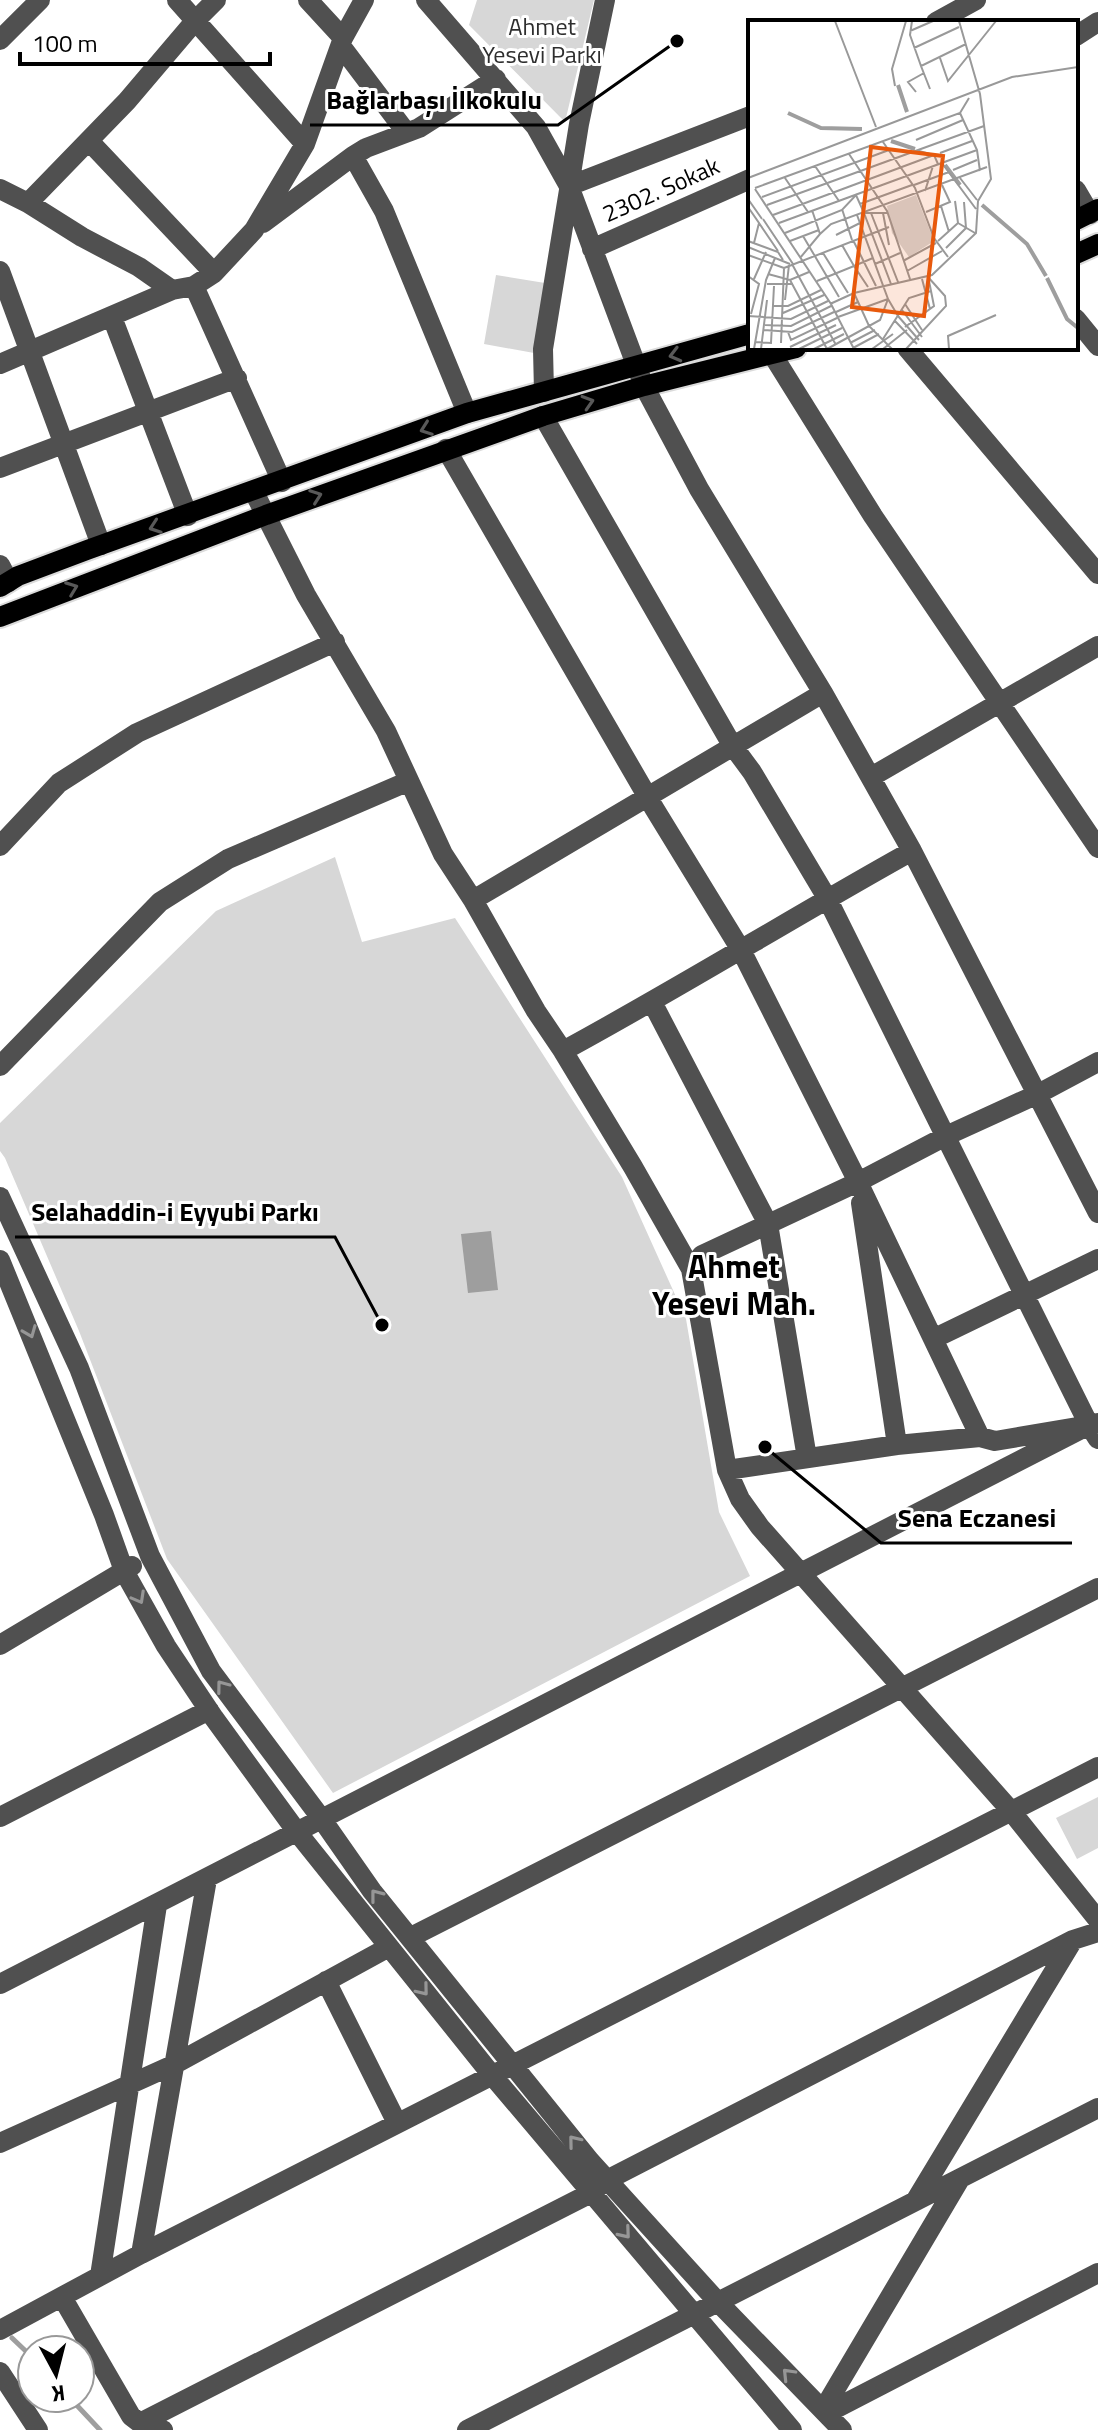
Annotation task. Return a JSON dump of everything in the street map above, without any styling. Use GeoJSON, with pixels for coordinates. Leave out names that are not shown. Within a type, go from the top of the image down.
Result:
{"type":"FeatureCollection","features":[{"type":"Feature","properties":{"kind":"main road"},"geometry":{"type":"LineString","coordinates":[[1078,253],[1098,244]]}},
{"type":"Feature","properties":{"kind":"main road"},"geometry":{"type":"LineString","coordinates":[[3,578],[18,576],[188,516],[467,413],[748,335]]}},
{"type":"Feature","properties":{"kind":"main road"},"geometry":{"type":"LineString","coordinates":[[0,617],[266,515],[543,416],[644,386],[788,350]]}},
{"type":"Feature","properties":{"kind":"street"},"geometry":{"type":"LineString","coordinates":[[0,39],[40,0]]}},
{"type":"Feature","properties":{"kind":"street"},"geometry":{"type":"LineString","coordinates":[[177,0],[305,144]]}},
{"type":"Feature","properties":{"kind":"street"},"geometry":{"type":"LineString","coordinates":[[28,203],[127,101],[216,0]]}},
{"type":"Feature","properties":{"kind":"street"},"geometry":{"type":"LineString","coordinates":[[308,0],[406,132]]}},
{"type":"Feature","properties":{"kind":"street"},"geometry":{"type":"LineString","coordinates":[[254,230],[305,144],[342,42],[364,0]]}},
{"type":"Feature","properties":{"kind":"street"},"geometry":{"type":"LineString","coordinates":[[426,0],[536,127],[569,186],[644,386],[699,489],[823,693],[912,851],[1098,1213]]}},
{"type":"Feature","properties":{"kind":"street"},"geometry":{"type":"LineString","coordinates":[[544,392],[543,349],[579,124],[605,0]]}},
{"type":"Feature","properties":{"kind":"street"},"geometry":{"type":"LineString","coordinates":[[941,20],[970,7]]}},
{"type":"Feature","properties":{"kind":"street"},"geometry":{"type":"LineString","coordinates":[[1078,35],[1098,22]]}},
{"type":"Feature","properties":{"kind":"street"},"geometry":{"type":"LineString","coordinates":[[0,364],[172,290],[194,286],[214,273],[254,230],[353,156],[451,109],[496,79]]}},
{"type":"Feature","properties":{"kind":"street"},"geometry":{"type":"LineString","coordinates":[[569,186],[748,117]]}},
{"type":"Feature","properties":{"kind":"street"},"geometry":{"type":"LineString","coordinates":[[89,141],[214,273]]}},
{"type":"Feature","properties":{"kind":"street"},"geometry":{"type":"LineString","coordinates":[[353,156],[384,211],[467,413]]}},
{"type":"Feature","properties":{"kind":"street","name":"2302. Sokak"},"geometry":{"type":"LineString","coordinates":[[592,249],[748,180]]}},
{"type":"Feature","properties":{"kind":"street"},"geometry":{"type":"LineString","coordinates":[[0,189],[139,267],[172,290]]}},
{"type":"Feature","properties":{"kind":"street"},"geometry":{"type":"LineString","coordinates":[[1078,194],[1088,214]]}},
{"type":"Feature","properties":{"kind":"street"},"geometry":{"type":"LineString","coordinates":[[0,271],[101,545]]}},
{"type":"Feature","properties":{"kind":"street"},"geometry":{"type":"LineString","coordinates":[[194,286],[282,482]]}},
{"type":"Feature","properties":{"kind":"street"},"geometry":{"type":"LineString","coordinates":[[112,317],[188,516]]}},
{"type":"Feature","properties":{"kind":"street"},"geometry":{"type":"LineString","coordinates":[[1078,321],[1098,346]]}},
{"type":"Feature","properties":{"kind":"street"},"geometry":{"type":"LineString","coordinates":[[909,350],[1098,574]]}},
{"type":"Feature","properties":{"kind":"street"},"geometry":{"type":"LineString","coordinates":[[772,354],[873,516],[1098,848]]}},
{"type":"Feature","properties":{"kind":"street"},"geometry":{"type":"LineString","coordinates":[[0,468],[237,378]]}},
{"type":"Feature","properties":{"kind":"street"},"geometry":{"type":"LineString","coordinates":[[543,416],[732,745],[752,772],[827,898],[1095,1429]]}},
{"type":"Feature","properties":{"kind":"street"},"geometry":{"type":"LineString","coordinates":[[446,449],[648,798],[741,950],[858,1182],[980,1437]]}},
{"type":"Feature","properties":{"kind":"street"},"geometry":{"type":"LineString","coordinates":[[254,492],[306,595],[386,731],[443,854],[691,1269],[727,1470],[740,1499],[760,1527],[1011,1811],[1098,1920]]}},
{"type":"Feature","properties":{"kind":"street"},"geometry":{"type":"LineString","coordinates":[[0,846],[59,783],[137,733],[335,642]]}},
{"type":"Feature","properties":{"kind":"street"},"geometry":{"type":"LineString","coordinates":[[871,777],[1098,646]]}},
{"type":"Feature","properties":{"kind":"street"},"geometry":{"type":"LineString","coordinates":[[473,900],[823,693]]}},
{"type":"Feature","properties":{"kind":"street"},"geometry":{"type":"LineString","coordinates":[[0,1066],[160,902],[228,859],[409,781]]}},
{"type":"Feature","properties":{"kind":"street"},"geometry":{"type":"LineString","coordinates":[[563,1051],[912,851]]}},
{"type":"Feature","properties":{"kind":"street"},"geometry":{"type":"LineString","coordinates":[[652,1002],[768,1224],[807,1458]]}},
{"type":"Feature","properties":{"kind":"street"},"geometry":{"type":"LineString","coordinates":[[691,1269],[702,1255],[858,1182],[1098,1062]]}},
{"type":"Feature","properties":{"kind":"street"},"geometry":{"type":"LineString","coordinates":[[858,1182],[897,1445]]}},
{"type":"Feature","properties":{"kind":"street"},"geometry":{"type":"LineString","coordinates":[[0,1197],[79,1368],[150,1556],[211,1671],[372,1891],[513,2066],[694,2315],[792,2430]]}},
{"type":"Feature","properties":{"kind":"street"},"geometry":{"type":"LineString","coordinates":[[933,1339],[1098,1259]]}},
{"type":"Feature","properties":{"kind":"street"},"geometry":{"type":"LineString","coordinates":[[0,1260],[124,1571],[166,1646],[209,1710],[297,1832],[491,2074],[599,2187],[717,2301],[842,2430]]}},
{"type":"Feature","properties":{"kind":"street"},"geometry":{"type":"LineString","coordinates":[[727,1470],[897,1445],[980,1437],[995,1441],[1095,1429]]}},
{"type":"Feature","properties":{"kind":"street"},"geometry":{"type":"LineString","coordinates":[[0,1984],[801,1573],[1095,1429]]}},
{"type":"Feature","properties":{"kind":"street"},"geometry":{"type":"LineString","coordinates":[[0,1645],[150,1556]]}},
{"type":"Feature","properties":{"kind":"street"},"geometry":{"type":"LineString","coordinates":[[411,1937],[1098,1588]]}},
{"type":"Feature","properties":{"kind":"street"},"geometry":{"type":"LineString","coordinates":[[0,1817],[209,1710]]}},
{"type":"Feature","properties":{"kind":"street"},"geometry":{"type":"LineString","coordinates":[[2,2325],[1098,1767]]}},
{"type":"Feature","properties":{"kind":"street"},"geometry":{"type":"LineString","coordinates":[[141,2254],[207,1879]]}},
{"type":"Feature","properties":{"kind":"street"},"geometry":{"type":"LineString","coordinates":[[100,2276],[157,1905]]}},
{"type":"Feature","properties":{"kind":"street"},"geometry":{"type":"LineString","coordinates":[[140,2423],[1073,1940],[1098,1932]]}},
{"type":"Feature","properties":{"kind":"street"},"geometry":{"type":"LineString","coordinates":[[915,2201],[1073,1940]]}},
{"type":"Feature","properties":{"kind":"street"},"geometry":{"type":"LineString","coordinates":[[0,2143],[175,2064],[389,1947]]}},
{"type":"Feature","properties":{"kind":"street"},"geometry":{"type":"LineString","coordinates":[[326,1981],[397,2123]]}},
{"type":"Feature","properties":{"kind":"street"},"geometry":{"type":"LineString","coordinates":[[467,2430],[1098,2108]]}},
{"type":"Feature","properties":{"kind":"street"},"geometry":{"type":"LineString","coordinates":[[825,2412],[960,2179]]}},
{"type":"Feature","properties":{"kind":"street"},"geometry":{"type":"LineString","coordinates":[[825,2412],[1098,2273]]}},
{"type":"Feature","properties":{"kind":"street"},"geometry":{"type":"LineString","coordinates":[[62,2297],[131,2416],[140,2423],[163,2430]]}},
{"type":"Feature","properties":{"kind":"street"},"geometry":{"type":"LineString","coordinates":[[0,2372],[38,2430]]}},
{"type":"Feature","properties":{"kind":"green space","name":"Ahmet Yesevi Parkı"},"geometry":{"type":"Polygon","coordinates":[[[477,0],[594,0],[565,122],[469,25],[477,0]]]}},
{"type":"Feature","properties":{"kind":"green space"},"geometry":{"type":"Polygon","coordinates":[[[496,275],[545,283],[534,353],[484,344],[496,275]]]}},
{"type":"Feature","properties":{"kind":"green space"},"geometry":{"type":"Polygon","coordinates":[[[335,857],[362,942],[455,918],[622,1177],[686,1319],[719,1512],[750,1576],[333,1793],[167,1559],[79,1331],[0,1151],[0,1123],[216,911],[335,857]]]}},
{"type":"Feature","properties":{"kind":"green space"},"geometry":{"type":"Polygon","coordinates":[[[1098,1797],[1098,1848],[1077,1859],[1056,1818],[1098,1797]]]}},
{"type":"Feature","properties":{"kind":"shaded area"},"geometry":{"type":"Polygon","coordinates":[[[491,1231],[498,1290],[468,1293],[461,1234],[491,1231]]]}},
{"type":"Feature","properties":{"kind":"waterway"},"geometry":{"type":"LineString","coordinates":[[12,2338],[16,2342]]}},
{"type":"Feature","properties":{"kind":"waterway"},"geometry":{"type":"LineString","coordinates":[[85,2414],[100,2430]]}},
{"type":"Feature","properties":{"kind":"place","name":"Bağlarbaşı İlkokulu"},"geometry":{"type":"Point","coordinates":[677,41]}},
{"type":"Feature","properties":{"kind":"place","name":"Selahaddin-i Eyyubi Parkı"},"geometry":{"type":"Point","coordinates":[382,1325]}},
{"type":"Feature","properties":{"kind":"place","name":"Sena Eczanesi"},"geometry":{"type":"Point","coordinates":[765,1447]}},
{"type":"Feature","properties":{"kind":"district","name":"Ahmet Yesevi Mah."},"geometry":{"type":"Point","coordinates":[734,1286]}}]}
